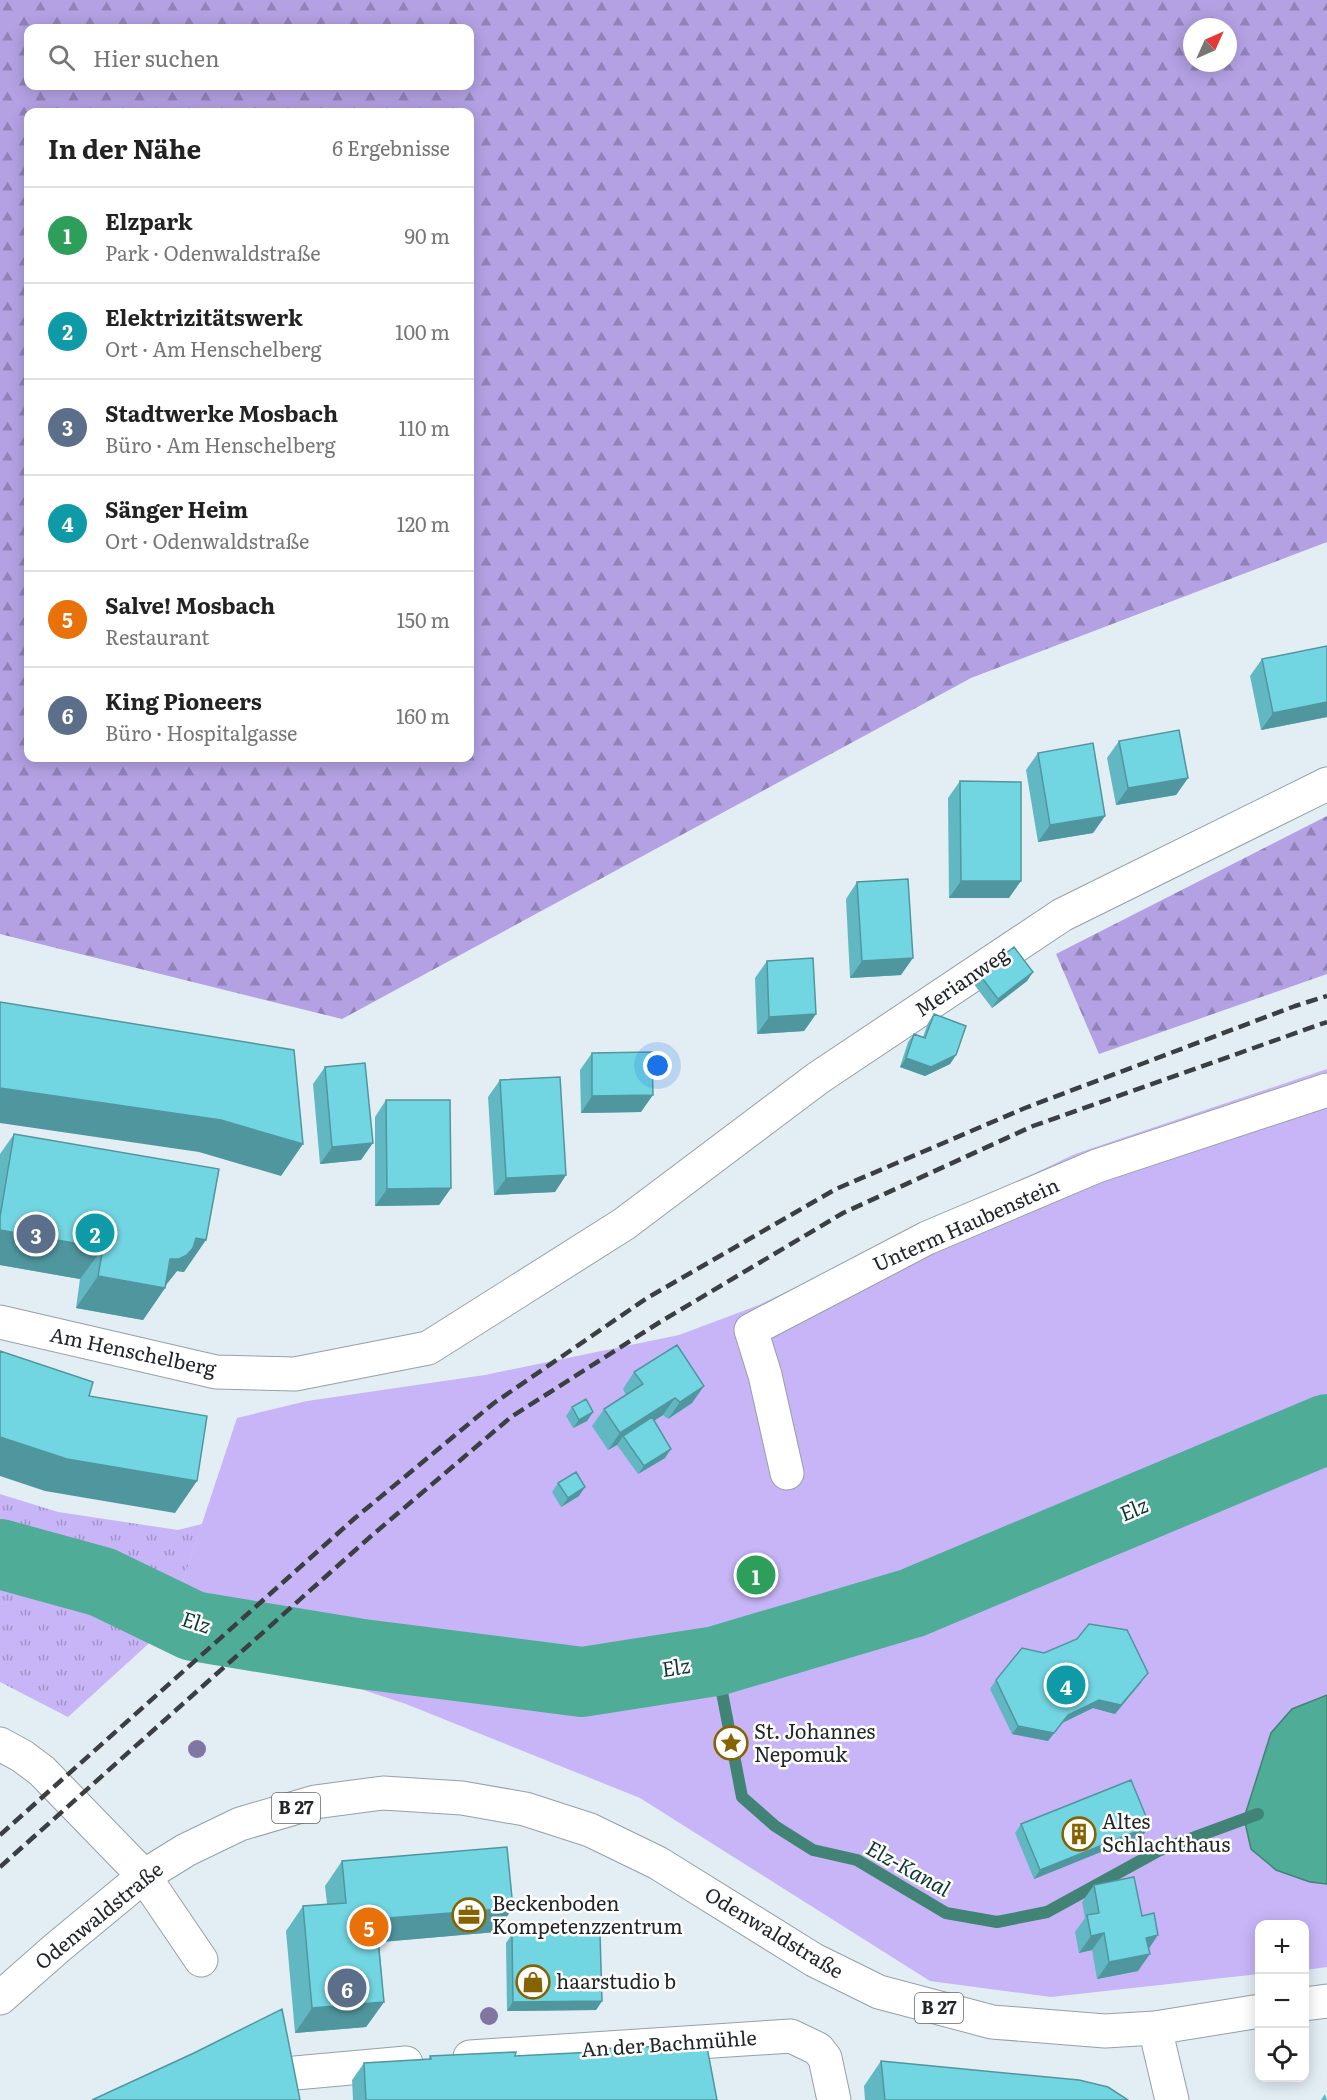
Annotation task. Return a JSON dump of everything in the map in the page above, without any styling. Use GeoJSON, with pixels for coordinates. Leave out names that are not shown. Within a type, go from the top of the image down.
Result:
{"type":"FeatureCollection","features":[{"type":"Feature","properties":{"kind":"street","name":"Merianweg"},"geometry":{"type":"LineString","coordinates":[[624,1224],[818,1078],[1062,915],[1327,784]]}},
{"type":"Feature","properties":{"kind":"street","name":"Unterm Haubenstein"},"geometry":{"type":"LineString","coordinates":[[787,1473],[765,1375],[751,1330],[927,1238],[1097,1166],[1327,1090]]}},
{"type":"Feature","properties":{"kind":"street","name":"Am Henschelberg"},"geometry":{"type":"LineString","coordinates":[[0,1322],[216,1372],[295,1374],[428,1348],[624,1224]]}},
{"type":"Feature","properties":{"kind":"street"},"geometry":{"type":"LineString","coordinates":[[0,1744],[22,1756],[42,1771],[144,1876],[201,1960]]}},
{"type":"Feature","properties":{"kind":"street","name":"Odenwaldstraße"},"geometry":{"type":"LineString","coordinates":[[0,1998],[144,1876],[186,1850],[240,1824],[315,1802],[384,1793],[462,1798],[525,1809],[590,1830],[658,1863],[814,1960],[879,1992],[992,2022],[1104,2031],[1155,2028],[1255,2013]]}},
{"type":"Feature","properties":{"kind":"street"},"geometry":{"type":"LineString","coordinates":[[1309,2003],[1327,2001]]}},
{"type":"Feature","properties":{"kind":"street"},"geometry":{"type":"LineString","coordinates":[[1155,2028],[1172,2100]]}},
{"type":"Feature","properties":{"kind":"street","name":"An der Bachmühle"},"geometry":{"type":"LineString","coordinates":[[293,2073],[462,2058],[791,2036],[818,2049],[825,2058],[834,2100]]}},
{"type":"Feature","properties":{"kind":"green space"},"geometry":{"type":"Polygon","coordinates":[[[0,0],[1327,0],[1327,542],[971,678],[342,1019],[0,934],[0,0]]]}},
{"type":"Feature","properties":{"kind":"green space"},"geometry":{"type":"Polygon","coordinates":[[[1327,816],[1327,974],[1099,1054],[1056,954],[1327,816]]]}},
{"type":"Feature","properties":{"kind":"green space"},"geometry":{"type":"Polygon","coordinates":[[[1327,1069],[1327,1695],[1292,1709],[1310,1882],[1327,1884],[1327,1967],[1309,1969],[1309,1920],[1255,1920],[1255,1974],[1051,1997],[930,1981],[640,1798],[406,1704],[168,1626],[237,1418],[307,1401],[485,1375],[679,1335],[759,1305],[1075,1154],[1327,1069]]]}},
{"type":"Feature","properties":{"kind":"green space"},"geometry":{"type":"Polygon","coordinates":[[[0,1494],[58,1512],[178,1530],[202,1524],[168,1626],[68,1717],[0,1682],[0,1494]]]}},
{"type":"Feature","properties":{"kind":"shaded area"},"geometry":{"type":"Polygon","coordinates":[[[1327,1695],[1327,1884],[1310,1882],[1276,1870],[1251,1849],[1244,1818],[1271,1733],[1292,1709],[1327,1695]]]}},
{"type":"Feature","properties":{"kind":"building"},"geometry":{"type":"Polygon","coordinates":[[[1327,646],[1327,702],[1273,713],[1262,659],[1327,646]]]}},
{"type":"Feature","properties":{"kind":"building"},"geometry":{"type":"Polygon","coordinates":[[[1179,730],[1188,778],[1128,788],[1119,741],[1179,730]]]}},
{"type":"Feature","properties":{"kind":"building"},"geometry":{"type":"Polygon","coordinates":[[[1093,743],[1105,816],[1050,825],[1038,753],[1093,743]]]}},
{"type":"Feature","properties":{"kind":"building"},"geometry":{"type":"Polygon","coordinates":[[[960,781],[1021,782],[1021,881],[961,881],[960,781]]]}},
{"type":"Feature","properties":{"kind":"building"},"geometry":{"type":"Polygon","coordinates":[[[908,879],[913,958],[862,961],[857,882],[908,879]]]}},
{"type":"Feature","properties":{"kind":"building"},"geometry":{"type":"Polygon","coordinates":[[[1014,947],[1033,972],[998,999],[979,974],[1014,947]]]}},
{"type":"Feature","properties":{"kind":"building"},"geometry":{"type":"Polygon","coordinates":[[[813,958],[816,1014],[769,1017],[767,961],[813,958]]]}},
{"type":"Feature","properties":{"kind":"building"},"geometry":{"type":"Polygon","coordinates":[[[0,1002],[294,1050],[303,1144],[221,1120],[0,1088],[0,1002]]]}},
{"type":"Feature","properties":{"kind":"building"},"geometry":{"type":"Polygon","coordinates":[[[934,1014],[966,1026],[956,1055],[931,1067],[906,1058],[914,1034],[925,1038],[934,1014]]]}},
{"type":"Feature","properties":{"kind":"building"},"geometry":{"type":"Polygon","coordinates":[[[652,1052],[653,1095],[592,1096],[592,1053],[652,1052]]]}},
{"type":"Feature","properties":{"kind":"building"},"geometry":{"type":"Polygon","coordinates":[[[365,1063],[373,1143],[332,1147],[325,1067],[365,1063]]]}},
{"type":"Feature","properties":{"kind":"building"},"geometry":{"type":"Polygon","coordinates":[[[560,1077],[566,1175],[506,1178],[500,1080],[560,1077]]]}},
{"type":"Feature","properties":{"kind":"building"},"geometry":{"type":"Polygon","coordinates":[[[386,1100],[450,1100],[451,1188],[387,1189],[386,1100]]]}},
{"type":"Feature","properties":{"kind":"building"},"geometry":{"type":"Polygon","coordinates":[[[14,1134],[219,1169],[206,1240],[196,1238],[193,1248],[187,1255],[179,1259],[170,1259],[165,1288],[98,1276],[103,1248],[0,1230],[0,1217],[14,1134]]]}},
{"type":"Feature","properties":{"kind":"building"},"geometry":{"type":"Polygon","coordinates":[[[677,1345],[704,1386],[680,1402],[675,1398],[620,1433],[604,1409],[643,1384],[634,1372],[677,1345]]]}},
{"type":"Feature","properties":{"kind":"building"},"geometry":{"type":"Polygon","coordinates":[[[0,1351],[93,1382],[89,1396],[207,1416],[197,1481],[67,1459],[0,1437],[0,1351]]]}},
{"type":"Feature","properties":{"kind":"building"},"geometry":{"type":"Polygon","coordinates":[[[586,1399],[593,1412],[579,1420],[572,1407],[586,1399]]]}},
{"type":"Feature","properties":{"kind":"building"},"geometry":{"type":"Polygon","coordinates":[[[652,1417],[671,1449],[644,1466],[623,1436],[652,1417]]]}},
{"type":"Feature","properties":{"kind":"building"},"geometry":{"type":"Polygon","coordinates":[[[576,1472],[585,1487],[568,1498],[558,1483],[576,1472]]]}},
{"type":"Feature","properties":{"kind":"building"},"geometry":{"type":"Polygon","coordinates":[[[1089,1624],[1127,1630],[1148,1673],[1121,1705],[1099,1700],[1068,1715],[1054,1733],[1018,1726],[996,1680],[1022,1648],[1044,1653],[1077,1639],[1089,1624]]]}},
{"type":"Feature","properties":{"kind":"building","name":"Altes Schlachthaus"},"geometry":{"type":"Polygon","coordinates":[[[1131,1780],[1150,1826],[1040,1870],[1021,1824],[1131,1780]]]}},
{"type":"Feature","properties":{"kind":"building"},"geometry":{"type":"Polygon","coordinates":[[[507,1847],[513,1908],[376,1919],[384,2002],[312,2008],[303,1906],[346,1903],[342,1861],[507,1847]]]}},
{"type":"Feature","properties":{"kind":"building"},"geometry":{"type":"Polygon","coordinates":[[[1134,1877],[1142,1916],[1154,1913],[1158,1935],[1146,1938],[1150,1954],[1109,1962],[1104,1933],[1091,1936],[1087,1915],[1099,1913],[1094,1885],[1134,1877]]]}},
{"type":"Feature","properties":{"kind":"building"},"geometry":{"type":"Polygon","coordinates":[[[600,1933],[602,2001],[513,2002],[512,1934],[600,1933]]]}},
{"type":"Feature","properties":{"kind":"building"},"geometry":{"type":"Polygon","coordinates":[[[282,2009],[300,2100],[92,2100],[194,2053],[282,2009]]]}},
{"type":"Feature","properties":{"kind":"building"},"geometry":{"type":"Polygon","coordinates":[[[688,2045],[688,2048],[707,2047],[717,2100],[366,2100],[364,2063],[431,2059],[430,2056],[516,2052],[515,2056],[594,2052],[595,2049],[688,2045]]]}},
{"type":"Feature","properties":{"kind":"building"},"geometry":{"type":"Polygon","coordinates":[[[881,2061],[1079,2080],[1108,2087],[1128,2100],[885,2100],[881,2061]]]}},
{"type":"Feature","properties":{"kind":"waterway","name":"Elz"},"geometry":{"type":"LineString","coordinates":[[0,1554],[102,1582],[193,1626],[362,1654],[582,1682],[716,1661],[912,1603],[1327,1429]]}},
{"type":"Feature","properties":{"kind":"waterway","name":"Elz-Kanal"},"geometry":{"type":"LineString","coordinates":[[716,1661],[742,1797],[775,1826],[813,1850],[857,1860],[946,1913],[997,1922],[1047,1912],[1160,1850],[1258,1814]]}},
{"type":"Feature","properties":{"kind":"railway"},"geometry":{"type":"LineString","coordinates":[[0,1835],[355,1518],[494,1403],[647,1298],[836,1189],[1025,1108],[1327,996]]}},
{"type":"Feature","properties":{"kind":"railway"},"geometry":{"type":"LineString","coordinates":[[0,1867],[370,1537],[511,1417],[660,1322],[843,1213],[1033,1126],[1327,1022]]}},
{"type":"Feature","properties":{"kind":"place","name":"Elektrizitätswerk"},"geometry":{"type":"Point","coordinates":[95,1233]}},
{"type":"Feature","properties":{"kind":"place","name":"Stadtwerke Mosbach"},"geometry":{"type":"Point","coordinates":[36,1234]}},
{"type":"Feature","properties":{"kind":"place","name":"Elzpark"},"geometry":{"type":"Point","coordinates":[756,1575]}},
{"type":"Feature","properties":{"kind":"place","name":"Sänger Heim"},"geometry":{"type":"Point","coordinates":[1066,1685]}},
{"type":"Feature","properties":{"kind":"place","name":"St. Johannes Nepomuk"},"geometry":{"type":"Point","coordinates":[731,1743]}},
{"type":"Feature","properties":{"kind":"place","name":"Altes Schlachthaus"},"geometry":{"type":"Point","coordinates":[1079,1834]}},
{"type":"Feature","properties":{"kind":"place","name":"Beckenboden Kompetenzzentrum"},"geometry":{"type":"Point","coordinates":[469,1915]}},
{"type":"Feature","properties":{"kind":"place","name":"Salve! Mosbach"},"geometry":{"type":"Point","coordinates":[369,1927]}},
{"type":"Feature","properties":{"kind":"place","name":"haarstudio b"},"geometry":{"type":"Point","coordinates":[533,1982]}},
{"type":"Feature","properties":{"kind":"place","name":"King Pioneers"},"geometry":{"type":"Point","coordinates":[347,1988]}}]}
